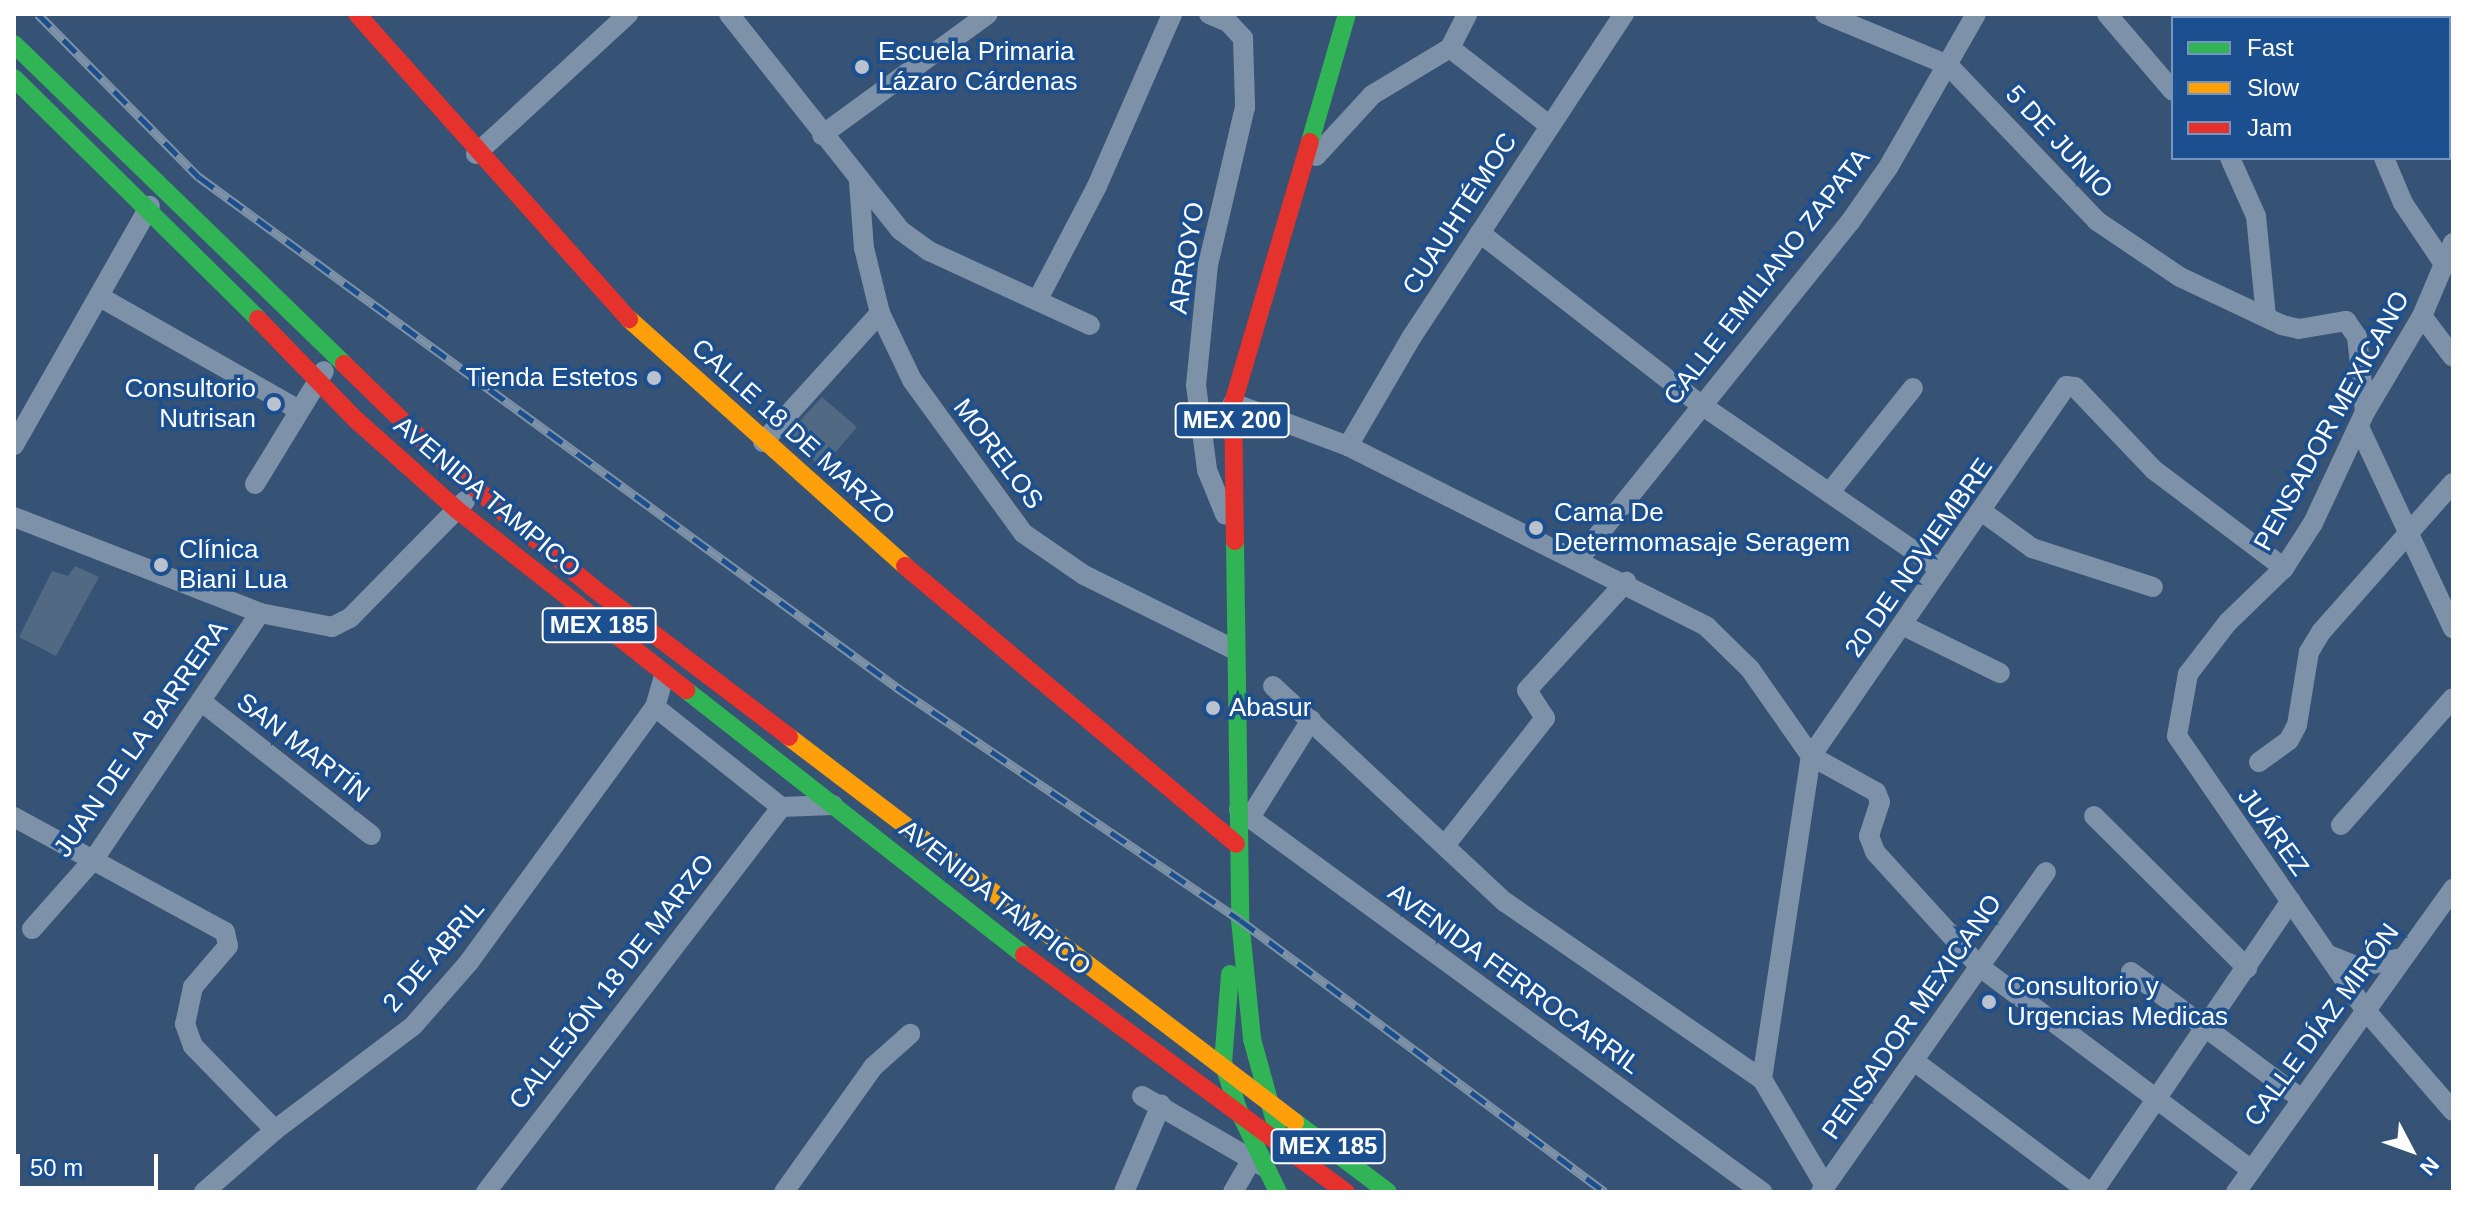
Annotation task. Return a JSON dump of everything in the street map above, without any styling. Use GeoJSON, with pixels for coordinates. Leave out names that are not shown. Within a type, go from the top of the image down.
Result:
{"type":"FeatureCollection","features":[{"type":"Feature","properties":{"kind":"main road","name":"CALLE 18 DE MARZO"},"geometry":{"type":"LineString","coordinates":[[357,14],[476,154],[631,321],[763,442],[1236,844]]}},
{"type":"Feature","properties":{"kind":"main road","name":"MEX 200"},"geometry":{"type":"LineString","coordinates":[[1280,1140],[1252,1039],[1240,920],[1236,844],[1243,814],[1233,649],[1230,526],[1233,403],[1259,298],[1305,171],[1347,14]]}},
{"type":"Feature","properties":{"kind":"main road","name":"AVENIDA TAMPICO"},"geometry":{"type":"LineString","coordinates":[[14,44],[476,489],[593,588],[1223,1062]]}},
{"type":"Feature","properties":{"kind":"main road","name":"AVENIDA TAMPICO"},"geometry":{"type":"LineString","coordinates":[[14,78],[150,206],[317,380],[456,509],[664,676],[834,804],[1138,1044],[1238,1109]]}},
{"type":"Feature","properties":{"kind":"main road","name":"MEX 200"},"geometry":{"type":"LineString","coordinates":[[1238,1109],[1223,1062],[1240,920]]}},
{"type":"Feature","properties":{"kind":"main road","name":"MEX 185"},"geometry":{"type":"LineString","coordinates":[[1223,1062],[1388,1192]]}},
{"type":"Feature","properties":{"kind":"main road","name":"MEX 185"},"geometry":{"type":"LineString","coordinates":[[1238,1109],[1346,1192]]}},
{"type":"Feature","properties":{"kind":"main road"},"geometry":{"type":"LineString","coordinates":[[1238,1109],[1259,1163],[1278,1192]]}},
{"type":"Feature","properties":{"kind":"main road"},"geometry":{"type":"LineString","coordinates":[[1259,1163],[1280,1140]]}},
{"type":"Feature","properties":{"kind":"street"},"geometry":{"type":"LineString","coordinates":[[476,154],[628,14]]}},
{"type":"Feature","properties":{"kind":"street"},"geometry":{"type":"LineString","coordinates":[[729,14],[900,230],[929,251],[1090,325]]}},
{"type":"Feature","properties":{"kind":"street"},"geometry":{"type":"LineString","coordinates":[[822,135],[988,14]]}},
{"type":"Feature","properties":{"kind":"street"},"geometry":{"type":"LineString","coordinates":[[1038,299],[1172,14]]}},
{"type":"Feature","properties":{"kind":"street","name":"ARROYO"},"geometry":{"type":"LineString","coordinates":[[1209,14],[1243,38],[1245,107],[1208,265],[1196,385],[1207,470],[1230,526]]}},
{"type":"Feature","properties":{"kind":"street"},"geometry":{"type":"LineString","coordinates":[[1305,171],[1356,108],[1450,48],[1467,14]]}},
{"type":"Feature","properties":{"kind":"street","name":"CUAUHTÉMOC"},"geometry":{"type":"LineString","coordinates":[[1348,446],[1549,125],[1624,14]]}},
{"type":"Feature","properties":{"kind":"street","name":"5 DE JUNIO"},"geometry":{"type":"LineString","coordinates":[[1825,14],[1948,65],[2097,221],[2180,277],[2299,329],[2346,321],[2354,328],[2362,420]]}},
{"type":"Feature","properties":{"kind":"street","name":"CALLE EMILIANO ZAPATA"},"geometry":{"type":"LineString","coordinates":[[1579,559],[1700,404],[1850,222],[1948,65],[1976,14]]}},
{"type":"Feature","properties":{"kind":"street"},"geometry":{"type":"LineString","coordinates":[[2107,14],[2171,89]]}},
{"type":"Feature","properties":{"kind":"street"},"geometry":{"type":"LineString","coordinates":[[1450,48],[1549,125]]}},
{"type":"Feature","properties":{"kind":"street"},"geometry":{"type":"LineString","coordinates":[[2231,160],[2256,216],[2266,316]]}},
{"type":"Feature","properties":{"kind":"street"},"geometry":{"type":"LineString","coordinates":[[2385,160],[2403,203],[2444,264]]}},
{"type":"Feature","properties":{"kind":"street","name":"MORELOS"},"geometry":{"type":"LineString","coordinates":[[859,182],[864,248],[880,313],[912,380],[1023,533],[1084,575],[1233,649]]}},
{"type":"Feature","properties":{"kind":"street"},"geometry":{"type":"LineString","coordinates":[[17,432],[100,297],[150,206]]}},
{"type":"Feature","properties":{"kind":"street"},"geometry":{"type":"LineString","coordinates":[[1480,233],[1700,404],[1940,569]]}},
{"type":"Feature","properties":{"kind":"street","name":"PENSADOR MEXICANO"},"geometry":{"type":"LineString","coordinates":[[2177,736],[2188,674],[2228,622],[2284,568],[2362,420],[2422,316],[2453,243]]}},
{"type":"Feature","properties":{"kind":"street"},"geometry":{"type":"LineString","coordinates":[[100,297],[297,409]]}},
{"type":"Feature","properties":{"kind":"street"},"geometry":{"type":"LineString","coordinates":[[763,442],[880,313]]}},
{"type":"Feature","properties":{"kind":"street"},"geometry":{"type":"LineString","coordinates":[[2422,316],[2453,357]]}},
{"type":"Feature","properties":{"kind":"street"},"geometry":{"type":"LineString","coordinates":[[255,484],[297,409],[335,356]]}},
{"type":"Feature","properties":{"kind":"street","name":"20 DE NOVIEMBRE"},"geometry":{"type":"LineString","coordinates":[[1762,1079],[1811,756],[1940,569],[1984,513],[2066,386],[2075,387],[2154,470],[2284,568]]}},
{"type":"Feature","properties":{"kind":"street"},"geometry":{"type":"LineString","coordinates":[[1830,492],[1913,388]]}},
{"type":"Feature","properties":{"kind":"street"},"geometry":{"type":"LineString","coordinates":[[1233,403],[1348,446],[1626,582],[1706,626],[1750,669],[1811,756],[1876,792],[1880,802],[1869,836],[1875,852],[1980,967],[2251,1170]]}},
{"type":"Feature","properties":{"kind":"street"},"geometry":{"type":"LineString","coordinates":[[2362,420],[2453,628]]}},
{"type":"Feature","properties":{"kind":"street"},"geometry":{"type":"LineString","coordinates":[[2259,762],[2289,740],[2297,725],[2305,664],[2321,632],[2453,483]]}},
{"type":"Feature","properties":{"kind":"street"},"geometry":{"type":"LineString","coordinates":[[14,517],[260,613],[332,627],[350,618],[476,489]]}},
{"type":"Feature","properties":{"kind":"street"},"geometry":{"type":"LineString","coordinates":[[1984,513],[2032,548],[2153,587]]}},
{"type":"Feature","properties":{"kind":"street"},"geometry":{"type":"LineString","coordinates":[[1446,844],[1545,718],[1527,690],[1626,582]]}},
{"type":"Feature","properties":{"kind":"street","name":"JUAN DE LA BARRERA"},"geometry":{"type":"LineString","coordinates":[[32,929],[94,859],[260,613]]}},
{"type":"Feature","properties":{"kind":"street"},"geometry":{"type":"LineString","coordinates":[[1902,625],[2000,673]]}},
{"type":"Feature","properties":{"kind":"street","name":"2 DE ABRIL"},"geometry":{"type":"LineString","coordinates":[[204,1192],[275,1130],[413,1026],[469,962],[655,707],[664,676]]}},
{"type":"Feature","properties":{"kind":"street"},"geometry":{"type":"LineString","coordinates":[[1273,686],[1505,902],[1762,1079],[1823,1189]]}},
{"type":"Feature","properties":{"kind":"street"},"geometry":{"type":"LineString","coordinates":[[2341,825],[2453,698]]}},
{"type":"Feature","properties":{"kind":"street","name":"SAN MARTÍN"},"geometry":{"type":"LineString","coordinates":[[202,702],[371,835]]}},
{"type":"Feature","properties":{"kind":"street"},"geometry":{"type":"LineString","coordinates":[[655,707],[781,807],[834,804]]}},
{"type":"Feature","properties":{"kind":"street"},"geometry":{"type":"LineString","coordinates":[[1243,814],[1311,720]]}},
{"type":"Feature","properties":{"kind":"street","name":"JUÁREZ"},"geometry":{"type":"LineString","coordinates":[[2177,736],[2367,1012],[2453,1111]]}},
{"type":"Feature","properties":{"kind":"street","name":"CALLEJÓN 18 DE MARZO"},"geometry":{"type":"LineString","coordinates":[[486,1192],[781,807]]}},
{"type":"Feature","properties":{"kind":"street","name":"AVENIDA FERROCARRIL"},"geometry":{"type":"LineString","coordinates":[[1243,814],[1762,1192]]}},
{"type":"Feature","properties":{"kind":"street"},"geometry":{"type":"LineString","coordinates":[[2094,816],[2247,968]]}},
{"type":"Feature","properties":{"kind":"street"},"geometry":{"type":"LineString","coordinates":[[14,817],[225,932],[228,946],[193,987],[185,1024],[193,1046],[275,1130]]}},
{"type":"Feature","properties":{"kind":"street","name":"PENSADOR MEXICANO"},"geometry":{"type":"LineString","coordinates":[[1823,1189],[2046,872]]}},
{"type":"Feature","properties":{"kind":"street","name":"CALLE DÍAZ MIRÓN"},"geometry":{"type":"LineString","coordinates":[[2236,1192],[2300,1098],[2367,1012],[2453,889]]}},
{"type":"Feature","properties":{"kind":"street"},"geometry":{"type":"LineString","coordinates":[[1914,1061],[2091,1192],[2159,1104],[2291,901]]}},
{"type":"Feature","properties":{"kind":"street"},"geometry":{"type":"LineString","coordinates":[[2331,956],[2358,967],[2402,958]]}},
{"type":"Feature","properties":{"kind":"street"},"geometry":{"type":"LineString","coordinates":[[2131,972],[2300,1098]]}},
{"type":"Feature","properties":{"kind":"street"},"geometry":{"type":"LineString","coordinates":[[784,1192],[873,1067],[910,1034]]}},
{"type":"Feature","properties":{"kind":"street"},"geometry":{"type":"LineString","coordinates":[[1142,1096],[1259,1163],[1233,1192]]}},
{"type":"Feature","properties":{"kind":"street"},"geometry":{"type":"LineString","coordinates":[[1124,1192],[1161,1105]]}},
{"type":"Feature","properties":{"kind":"building"},"geometry":{"type":"Polygon","coordinates":[[[822,397],[857,427],[822,468],[786,436],[822,397]]]}},
{"type":"Feature","properties":{"kind":"building"},"geometry":{"type":"Polygon","coordinates":[[[75,566],[99,577],[56,656],[19,637],[52,571],[68,576],[75,566]]]}},
{"type":"Feature","properties":{"kind":"railway"},"geometry":{"type":"LineString","coordinates":[[38,14],[199,177],[902,691],[1240,920],[1605,1192]]}},
{"type":"Feature","properties":{"kind":"traffic: fast"},"geometry":{"type":"LineString","coordinates":[[1310,142],[1347,14]]}},
{"type":"Feature","properties":{"kind":"traffic: fast"},"geometry":{"type":"LineString","coordinates":[[14,44],[344,364]]}},
{"type":"Feature","properties":{"kind":"traffic: fast"},"geometry":{"type":"LineString","coordinates":[[14,78],[258,319]]}},
{"type":"Feature","properties":{"kind":"traffic: fast"},"geometry":{"type":"LineString","coordinates":[[1235,541],[1240,920],[1252,1039],[1280,1140]]}},
{"type":"Feature","properties":{"kind":"traffic: fast"},"geometry":{"type":"LineString","coordinates":[[686,690],[1024,955]]}},
{"type":"Feature","properties":{"kind":"traffic: fast"},"geometry":{"type":"LineString","coordinates":[[1230,974],[1223,1062],[1238,1109]]}},
{"type":"Feature","properties":{"kind":"traffic: fast"},"geometry":{"type":"LineString","coordinates":[[1238,1109],[1278,1192]]}},
{"type":"Feature","properties":{"kind":"traffic: fast"},"geometry":{"type":"LineString","coordinates":[[1295,1122],[1388,1192]]}},
{"type":"Feature","properties":{"kind":"traffic: slow"},"geometry":{"type":"LineString","coordinates":[[629,319],[905,566]]}},
{"type":"Feature","properties":{"kind":"traffic: slow"},"geometry":{"type":"LineString","coordinates":[[789,737],[1295,1122]]}},
{"type":"Feature","properties":{"kind":"traffic: jam"},"geometry":{"type":"LineString","coordinates":[[357,14],[629,319]]}},
{"type":"Feature","properties":{"kind":"traffic: jam"},"geometry":{"type":"LineString","coordinates":[[1235,541],[1233,403],[1310,142]]}},
{"type":"Feature","properties":{"kind":"traffic: jam"},"geometry":{"type":"LineString","coordinates":[[258,319],[354,418],[456,509],[686,690]]}},
{"type":"Feature","properties":{"kind":"traffic: jam"},"geometry":{"type":"LineString","coordinates":[[344,364],[450,467],[593,588],[789,737]]}},
{"type":"Feature","properties":{"kind":"traffic: jam"},"geometry":{"type":"LineString","coordinates":[[905,566],[1236,844]]}},
{"type":"Feature","properties":{"kind":"traffic: jam"},"geometry":{"type":"LineString","coordinates":[[1024,955],[1346,1192]]}},
{"type":"Feature","properties":{"kind":"place","name":"Escuela Primaria Lázaro Cárdenas"},"geometry":{"type":"Point","coordinates":[862,67]}},
{"type":"Feature","properties":{"kind":"place","name":"Tienda Estetos"},"geometry":{"type":"Point","coordinates":[654,378]}},
{"type":"Feature","properties":{"kind":"place","name":"Consultorio Nutrisan"},"geometry":{"type":"Point","coordinates":[274,404]}},
{"type":"Feature","properties":{"kind":"place","name":"Cama De Determomasaje Seragem"},"geometry":{"type":"Point","coordinates":[1536,528]}},
{"type":"Feature","properties":{"kind":"place","name":"Clínica Biani Lua"},"geometry":{"type":"Point","coordinates":[161,565]}},
{"type":"Feature","properties":{"kind":"place","name":"Abasur"},"geometry":{"type":"Point","coordinates":[1213,708]}},
{"type":"Feature","properties":{"kind":"place","name":"Consultorio y Urgencias Medicas"},"geometry":{"type":"Point","coordinates":[1989,1002]}}]}
